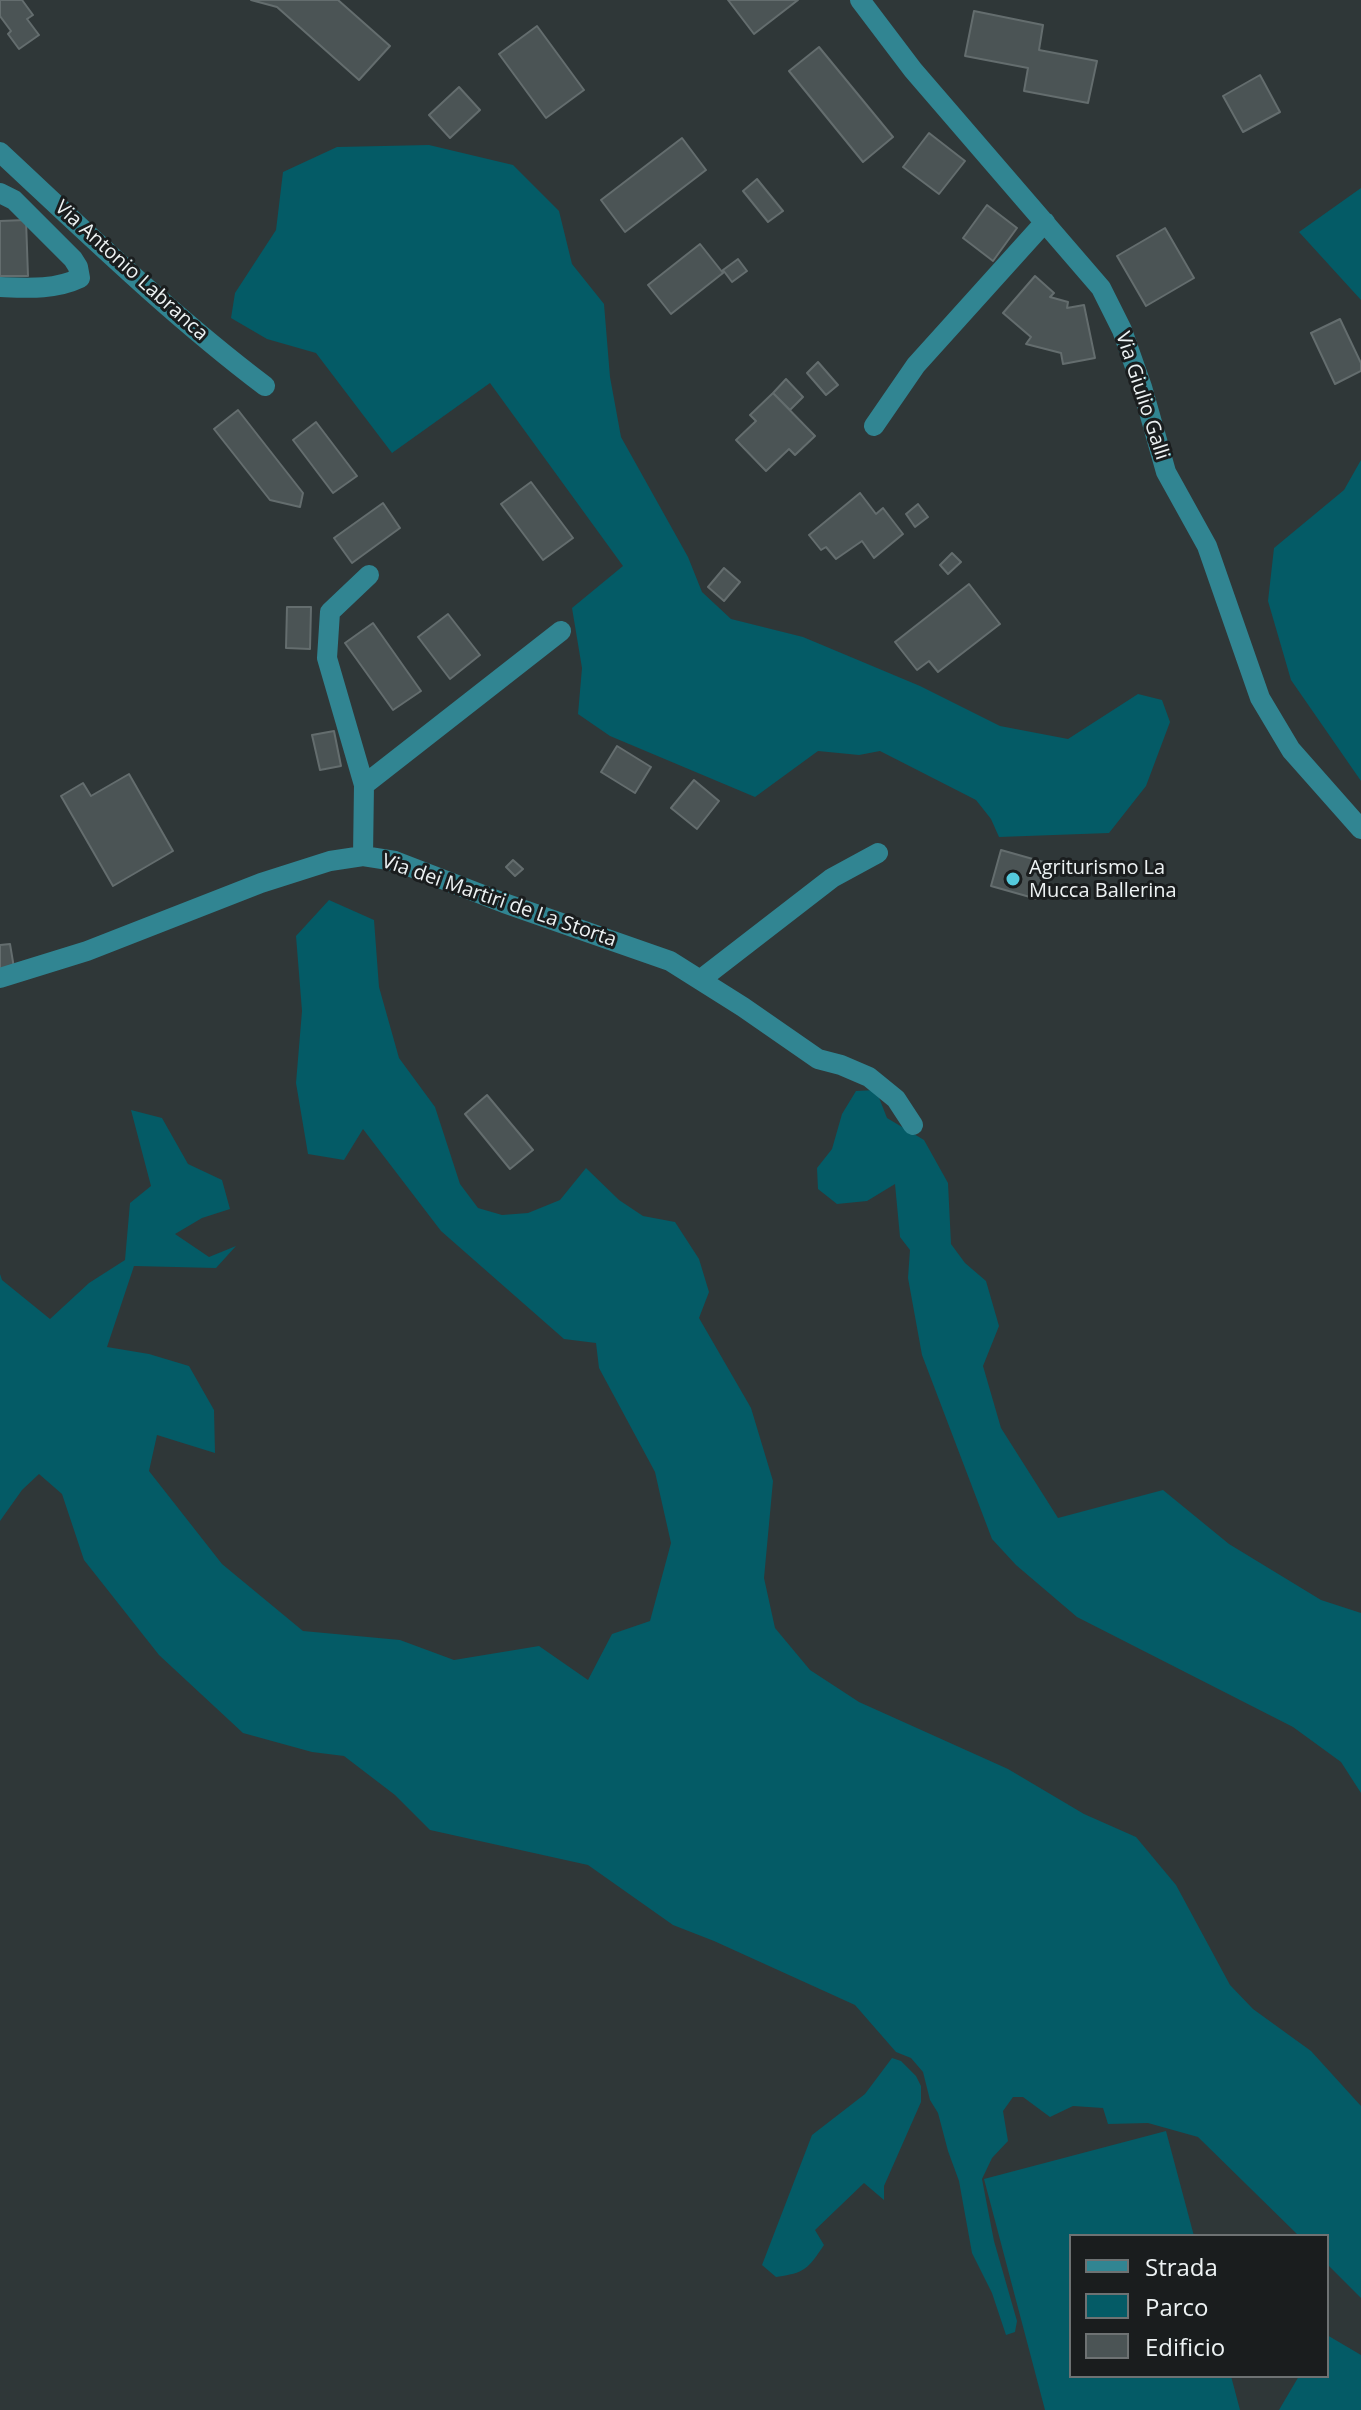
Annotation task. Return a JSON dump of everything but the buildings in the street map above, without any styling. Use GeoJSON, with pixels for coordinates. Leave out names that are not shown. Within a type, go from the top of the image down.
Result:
{"type":"FeatureCollection","features":[{"type":"Feature","properties":{"kind":"street","name":"Via Giulio Galli"},"geometry":{"type":"LineString","coordinates":[[860,0],[913,70],[1101,288],[1116,316],[1142,387],[1166,472],[1207,546],[1260,698],[1291,750],[1361,829]]}},
{"type":"Feature","properties":{"kind":"street","name":"Via Antonio Labranca"},"geometry":{"type":"LineString","coordinates":[[0,152],[115,260],[265,386]]}},
{"type":"Feature","properties":{"kind":"street"},"geometry":{"type":"LineString","coordinates":[[0,193],[14,200],[73,259],[80,278],[69,283],[36,288],[0,287]]}},
{"type":"Feature","properties":{"kind":"street"},"geometry":{"type":"LineString","coordinates":[[874,426],[916,365],[1045,222]]}},
{"type":"Feature","properties":{"kind":"street"},"geometry":{"type":"LineString","coordinates":[[363,856],[364,785],[327,658],[330,612],[369,575]]}},
{"type":"Feature","properties":{"kind":"street"},"geometry":{"type":"LineString","coordinates":[[364,785],[561,631]]}},
{"type":"Feature","properties":{"kind":"street"},"geometry":{"type":"LineString","coordinates":[[700,980],[832,878],[878,853]]}},
{"type":"Feature","properties":{"kind":"street","name":"Via dei Martiri de La Storta"},"geometry":{"type":"LineString","coordinates":[[0,978],[87,951],[261,883],[330,861],[363,856],[395,861],[670,961],[818,1059],[869,1077],[896,1099],[913,1125]]}},
{"type":"Feature","properties":{"kind":"green space"},"geometry":{"type":"Polygon","coordinates":[[[429,145],[513,165],[559,211],[572,264],[604,304],[610,377],[621,437],[688,557],[702,592],[731,619],[803,637],[920,686],[1000,726],[1068,739],[1138,694],[1162,700],[1170,722],[1146,786],[1109,833],[999,837],[991,819],[976,800],[880,751],[859,755],[818,751],[755,797],[610,736],[578,714],[582,668],[572,608],[623,566],[490,383],[392,453],[316,353],[267,339],[231,318],[235,293],[276,230],[283,172],[337,147],[429,145]]]}},
{"type":"Feature","properties":{"kind":"green space"},"geometry":{"type":"Polygon","coordinates":[[[1361,188],[1361,300],[1299,232],[1361,188]]]}},
{"type":"Feature","properties":{"kind":"green space"},"geometry":{"type":"Polygon","coordinates":[[[1361,460],[1361,781],[1291,680],[1268,601],[1274,548],[1344,490],[1361,460]]]}},
{"type":"Feature","properties":{"kind":"green space"},"geometry":{"type":"Polygon","coordinates":[[[329,900],[374,920],[379,987],[399,1058],[435,1107],[460,1184],[478,1208],[502,1215],[528,1213],[560,1200],[586,1168],[619,1200],[643,1216],[675,1222],[699,1259],[709,1292],[699,1318],[751,1408],[773,1481],[764,1578],[775,1628],[810,1670],[859,1702],[1008,1769],[1084,1814],[1136,1837],[1176,1885],[1230,1985],[1253,2009],[1311,2051],[1361,2106],[1361,2298],[1329,2266],[1329,2234],[1297,2234],[1198,2137],[1148,2123],[1108,2124],[1103,2108],[1073,2106],[1050,2117],[1023,2097],[1013,2097],[1003,2111],[1008,2141],[992,2158],[982,2179],[994,2241],[1017,2321],[1015,2332],[1006,2335],[992,2293],[972,2253],[959,2181],[923,2072],[911,2058],[896,2052],[855,2005],[673,1925],[588,1865],[430,1830],[395,1795],[344,1756],[312,1752],[243,1733],[159,1655],[84,1560],[62,1494],[39,1474],[22,1490],[0,1521],[0,1274],[2,1280],[50,1319],[89,1283],[125,1260],[130,1203],[151,1186],[131,1110],[162,1118],[188,1164],[222,1180],[230,1209],[202,1218],[175,1234],[209,1257],[236,1246],[216,1268],[134,1266],[107,1347],[149,1354],[189,1366],[214,1410],[215,1453],[157,1435],[149,1471],[222,1564],[303,1631],[400,1640],[454,1660],[539,1646],[588,1680],[612,1634],[650,1621],[671,1543],[655,1472],[599,1368],[596,1343],[564,1339],[441,1231],[363,1129],[344,1160],[308,1154],[296,1083],[302,1011],[296,936],[329,900]]]}},
{"type":"Feature","properties":{"kind":"green space"},"geometry":{"type":"Polygon","coordinates":[[[876,1090],[887,1118],[924,1140],[948,1183],[951,1244],[965,1263],[986,1281],[999,1326],[983,1366],[1001,1428],[1058,1518],[1163,1490],[1229,1544],[1321,1600],[1361,1613],[1361,1793],[1341,1762],[1293,1727],[1077,1617],[1016,1565],[992,1539],[922,1355],[908,1278],[910,1250],[900,1237],[895,1184],[867,1201],[837,1204],[818,1189],[817,1168],[832,1149],[842,1114],[856,1091],[876,1090]]]}},
{"type":"Feature","properties":{"kind":"green space"},"geometry":{"type":"Polygon","coordinates":[[[892,2058],[901,2061],[916,2076],[921,2086],[921,2102],[884,2186],[884,2200],[864,2183],[815,2230],[824,2245],[809,2265],[793,2274],[776,2277],[762,2265],[812,2135],[865,2094],[892,2058]]]}},
{"type":"Feature","properties":{"kind":"green space"},"geometry":{"type":"Polygon","coordinates":[[[1166,2131],[1193,2234],[1069,2234],[1069,2378],[1232,2378],[1240,2410],[1045,2410],[984,2179],[1166,2131]]]}},
{"type":"Feature","properties":{"kind":"green space"},"geometry":{"type":"Polygon","coordinates":[[[1329,2336],[1361,2355],[1361,2410],[1279,2410],[1298,2378],[1329,2378],[1329,2336]]]}},
{"type":"Feature","properties":{"kind":"place","name":"Agriturismo La Mucca Ballerina"},"geometry":{"type":"Point","coordinates":[1013,879]}}]}
